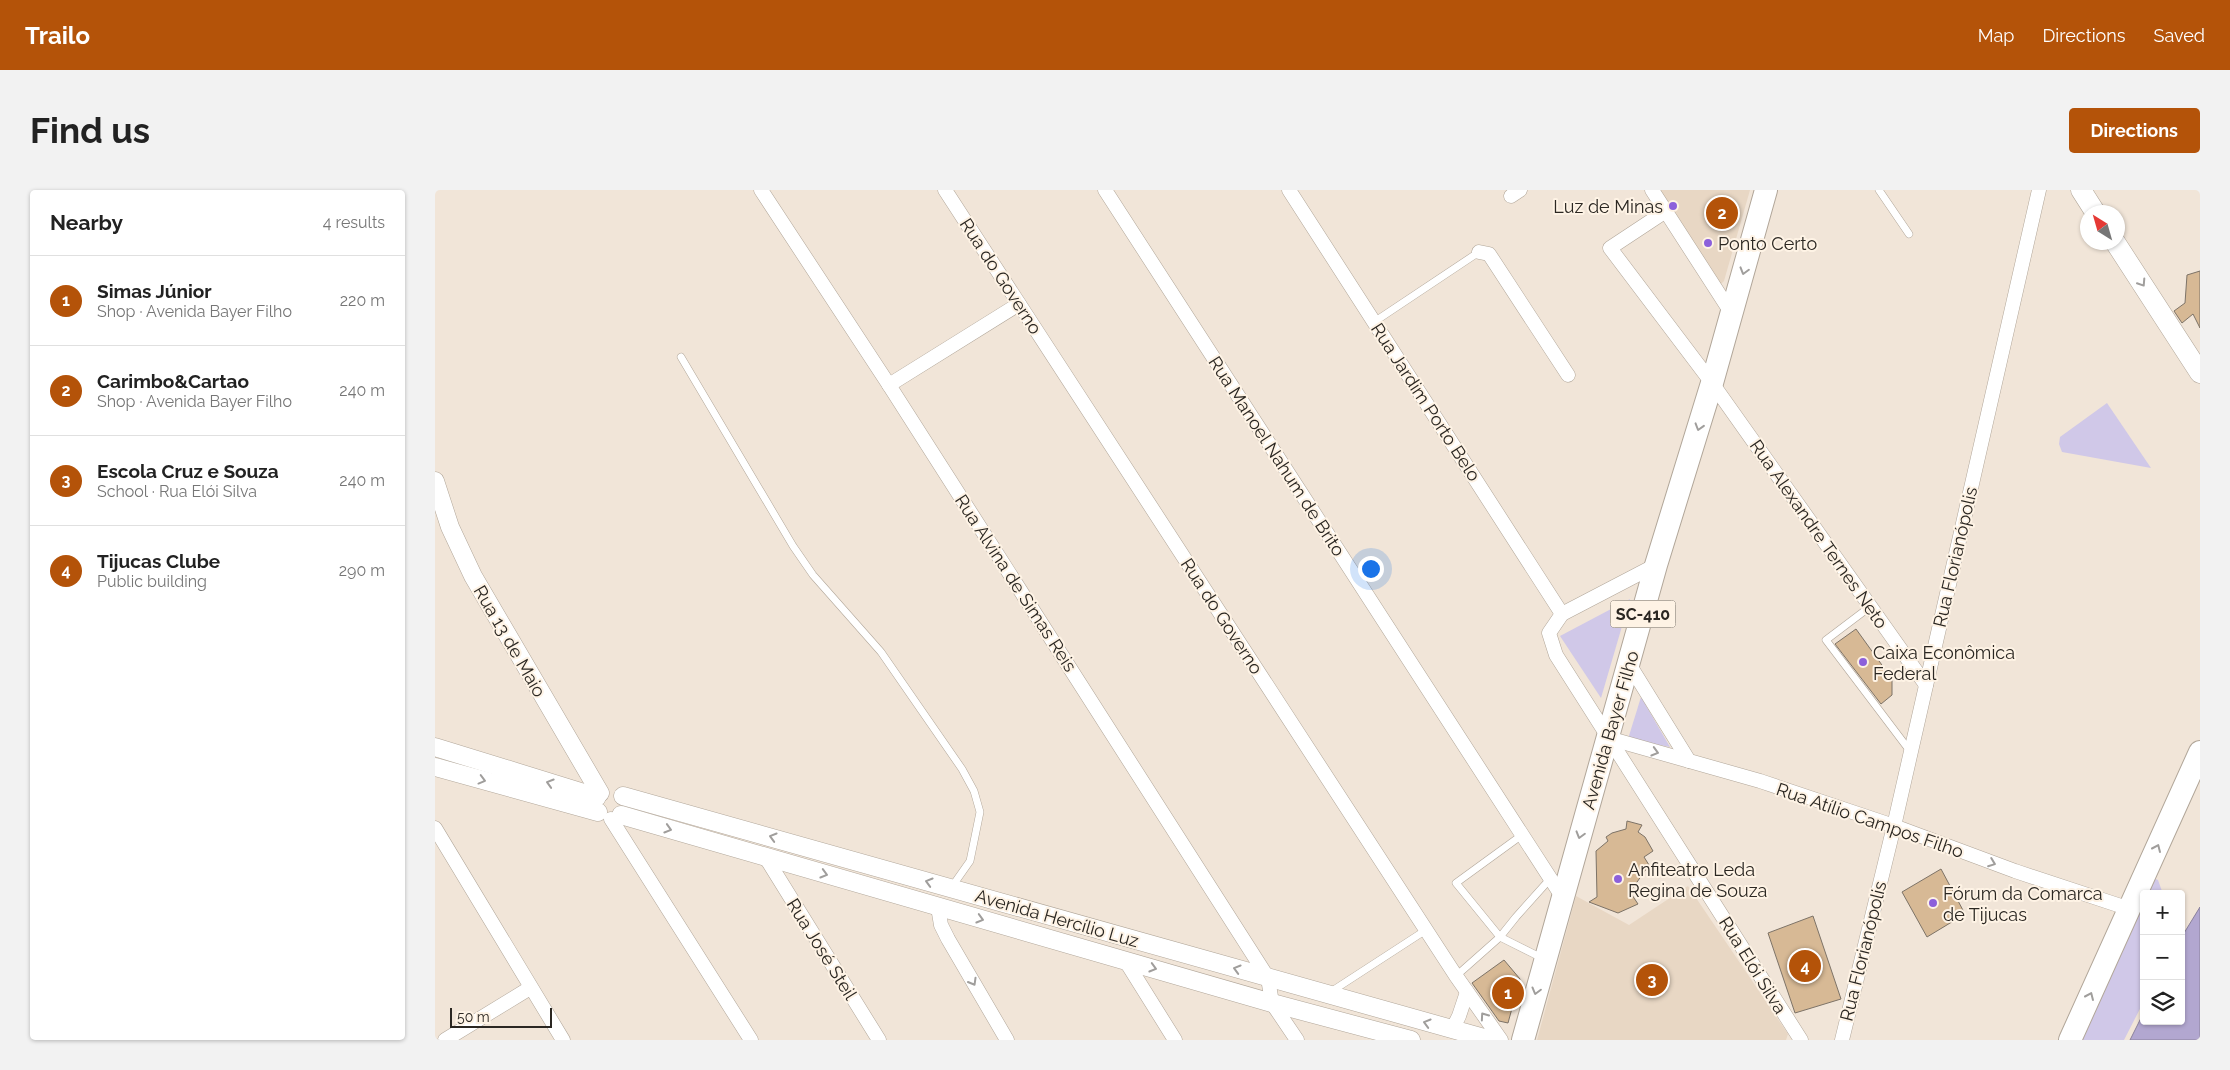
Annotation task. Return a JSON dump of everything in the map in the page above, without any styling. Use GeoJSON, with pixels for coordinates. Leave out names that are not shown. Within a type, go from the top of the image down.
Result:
{"type":"FeatureCollection","features":[{"type":"Feature","properties":{"kind":"main road","name":"Avenida Bayer Filho"},"geometry":{"type":"LineString","coordinates":[[1523,1040],[1656,565],[1712,383],[1766,190]]}},
{"type":"Feature","properties":{"kind":"main road"},"geometry":{"type":"LineString","coordinates":[[2081,190],[2091,205]]}},
{"type":"Feature","properties":{"kind":"main road"},"geometry":{"type":"LineString","coordinates":[[2120,250],[2200,373]]}},
{"type":"Feature","properties":{"kind":"main road"},"geometry":{"type":"LineString","coordinates":[[2070,1040],[2200,752]]}},
{"type":"Feature","properties":{"kind":"street","name":"Rua Alvina de Simas Reis"},"geometry":{"type":"LineString","coordinates":[[761,190],[889,385],[1269,978]]}},
{"type":"Feature","properties":{"kind":"street","name":"Rua do Governo"},"geometry":{"type":"LineString","coordinates":[[945,190],[1456,976],[1501,1040]]}},
{"type":"Feature","properties":{"kind":"street","name":"Rua Manoel Nahum de Brito"},"geometry":{"type":"LineString","coordinates":[[1105,190],[1563,898]]}},
{"type":"Feature","properties":{"kind":"street","name":"Rua Jardim Porto Belo"},"geometry":{"type":"LineString","coordinates":[[1289,190],[1562,614]]}},
{"type":"Feature","properties":{"kind":"street"},"geometry":{"type":"LineString","coordinates":[[1652,190],[1732,314]]}},
{"type":"Feature","properties":{"kind":"street","name":"Rua Florianópolis"},"geometry":{"type":"LineString","coordinates":[[1842,1040],[1894,826],[2039,190]]}},
{"type":"Feature","properties":{"kind":"street","name":"Rua Alexandre Ternes Neto"},"geometry":{"type":"LineString","coordinates":[[1666,211],[1610,248],[1712,383],[1926,685]]}},
{"type":"Feature","properties":{"kind":"street"},"geometry":{"type":"LineString","coordinates":[[1479,252],[1489,254],[1568,375]]}},
{"type":"Feature","properties":{"kind":"street"},"geometry":{"type":"LineString","coordinates":[[889,385],[1019,304]]}},
{"type":"Feature","properties":{"kind":"street","name":"Rua 13 de Maio"},"geometry":{"type":"LineString","coordinates":[[435,481],[450,527],[473,576],[605,807],[751,1040]]}},
{"type":"Feature","properties":{"kind":"street"},"geometry":{"type":"LineString","coordinates":[[1562,614],[1656,565]]}},
{"type":"Feature","properties":{"kind":"street","name":"Rua Elói Silva"},"geometry":{"type":"LineString","coordinates":[[1562,614],[1549,633],[1555,656],[1801,1040]]}},
{"type":"Feature","properties":{"kind":"street"},"geometry":{"type":"LineString","coordinates":[[1629,664],[1689,761]]}},
{"type":"Feature","properties":{"kind":"street","name":"Rua Atílio Campos Filho"},"geometry":{"type":"LineString","coordinates":[[1608,738],[1760,781],[1894,826],[2015,871],[2130,909]]}},
{"type":"Feature","properties":{"kind":"street","name":"Avenida Hercílio Luz"},"geometry":{"type":"LineString","coordinates":[[435,748],[605,807],[766,858],[1272,1003],[1411,1040]]}},
{"type":"Feature","properties":{"kind":"street","name":"Avenida Hercílio Luz"},"geometry":{"type":"LineString","coordinates":[[435,767],[605,807],[626,806],[623,796],[1491,1040]]}},
{"type":"Feature","properties":{"kind":"street"},"geometry":{"type":"LineString","coordinates":[[435,828],[563,1040]]}},
{"type":"Feature","properties":{"kind":"street","name":"Rua José Steil"},"geometry":{"type":"LineString","coordinates":[[766,858],[879,1040]]}},
{"type":"Feature","properties":{"kind":"street"},"geometry":{"type":"LineString","coordinates":[[938,907],[941,925],[948,939],[1007,1040]]}},
{"type":"Feature","properties":{"kind":"street"},"geometry":{"type":"LineString","coordinates":[[1125,960],[1175,1040]]}},
{"type":"Feature","properties":{"kind":"street"},"geometry":{"type":"LineString","coordinates":[[1269,978],[1272,1003],[1297,1040]]}},
{"type":"Feature","properties":{"kind":"street"},"geometry":{"type":"LineString","coordinates":[[445,1040],[530,988]]}},
{"type":"Feature","properties":{"kind":"street"},"geometry":{"type":"LineString","coordinates":[[1452,1030],[1467,992]]}},
{"type":"Feature","properties":{"kind":"lane"},"geometry":{"type":"LineString","coordinates":[[1879,190],[1909,234]]}},
{"type":"Feature","properties":{"kind":"lane"},"geometry":{"type":"LineString","coordinates":[[1374,322],[1479,252]]}},
{"type":"Feature","properties":{"kind":"lane"},"geometry":{"type":"LineString","coordinates":[[681,357],[793,546],[813,575],[886,658],[962,769],[974,791],[980,812],[970,861],[951,888]]}},
{"type":"Feature","properties":{"kind":"lane"},"geometry":{"type":"LineString","coordinates":[[1871,606],[1826,640],[1910,751]]}},
{"type":"Feature","properties":{"kind":"lane"},"geometry":{"type":"LineString","coordinates":[[1522,835],[1456,883],[1500,938],[1545,959]]}},
{"type":"Feature","properties":{"kind":"lane"},"geometry":{"type":"LineString","coordinates":[[1456,976],[1500,938],[1550,879]]}},
{"type":"Feature","properties":{"kind":"lane"},"geometry":{"type":"LineString","coordinates":[[1327,994],[1426,930]]}},
{"type":"Feature","properties":{"kind":"shaded area"},"geometry":{"type":"Polygon","coordinates":[[[1655,190],[1750,190],[1724,281],[1721,284],[1716,284],[1655,190]]]}},
{"type":"Feature","properties":{"kind":"shaded area"},"geometry":{"type":"Polygon","coordinates":[[[2107,403],[2151,468],[2062,452],[2059,444],[2060,437],[2107,403]]]}},
{"type":"Feature","properties":{"kind":"shaded area"},"geometry":{"type":"Polygon","coordinates":[[[1630,599],[1601,698],[1560,636],[1630,599]]]}},
{"type":"Feature","properties":{"kind":"shaded area"},"geometry":{"type":"Polygon","coordinates":[[[1641,697],[1670,747],[1628,739],[1641,697]]]}},
{"type":"Feature","properties":{"kind":"shaded area"},"geometry":{"type":"Polygon","coordinates":[[[2149,876],[2158,880],[2162,890],[2143,890],[2149,876]]]}},
{"type":"Feature","properties":{"kind":"shaded area"},"geometry":{"type":"Polygon","coordinates":[[[1688,886],[1788,1034],[1786,1040],[1537,1040],[1576,896],[1629,925],[1688,886]]]}},
{"type":"Feature","properties":{"kind":"shaded area"},"geometry":{"type":"Polygon","coordinates":[[[2140,896],[2140,1009],[2124,1040],[2074,1040],[2140,896]]]}},
{"type":"Feature","properties":{"kind":"shaded area"},"geometry":{"type":"Polygon","coordinates":[[[2200,907],[2200,1040],[2130,1040],[2140,1020],[2140,1025],[2185,1025],[2185,931],[2200,907]]]}},
{"type":"Feature","properties":{"kind":"building"},"geometry":{"type":"Polygon","coordinates":[[[2200,271],[2200,328],[2193,314],[2182,323],[2174,311],[2185,303],[2187,275],[2200,271]]]}},
{"type":"Feature","properties":{"kind":"building","name":"Caixa Econômica Federal"},"geometry":{"type":"Polygon","coordinates":[[[1856,629],[1892,679],[1892,695],[1881,704],[1835,644],[1856,629]]]}},
{"type":"Feature","properties":{"kind":"building","name":"Anfiteatro Leda Regina de Souza"},"geometry":{"type":"Polygon","coordinates":[[[1627,821],[1642,825],[1638,832],[1645,837],[1653,851],[1644,857],[1649,865],[1630,892],[1638,904],[1618,913],[1589,902],[1597,897],[1596,851],[1608,841],[1606,837],[1626,829],[1627,821]]]}},
{"type":"Feature","properties":{"kind":"building","name":"Fórum da Comarca de Tijucas"},"geometry":{"type":"Polygon","coordinates":[[[1941,869],[1965,914],[1927,937],[1902,892],[1941,869]]]}},
{"type":"Feature","properties":{"kind":"building"},"geometry":{"type":"Polygon","coordinates":[[[1813,916],[1841,999],[1795,1013],[1768,933],[1813,916]]]}},
{"type":"Feature","properties":{"kind":"building"},"geometry":{"type":"Polygon","coordinates":[[[1504,960],[1520,979],[1508,1023],[1499,1021],[1472,983],[1504,960]]]}},
{"type":"Feature","properties":{"kind":"place","name":"Luz de Minas"},"geometry":{"type":"Point","coordinates":[1673,206]}},
{"type":"Feature","properties":{"kind":"place","name":"Carimbo&Cartao"},"geometry":{"type":"Point","coordinates":[1722,213]}},
{"type":"Feature","properties":{"kind":"place","name":"Ponto Certo"},"geometry":{"type":"Point","coordinates":[1708,243]}},
{"type":"Feature","properties":{"kind":"place","name":"Caixa Econômica Federal"},"geometry":{"type":"Point","coordinates":[1863,662]}},
{"type":"Feature","properties":{"kind":"place","name":"Anfiteatro Leda Regina de Souza"},"geometry":{"type":"Point","coordinates":[1618,879]}},
{"type":"Feature","properties":{"kind":"place","name":"Fórum da Comarca de Tijucas"},"geometry":{"type":"Point","coordinates":[1933,903]}},
{"type":"Feature","properties":{"kind":"place","name":"Tijucas Clube"},"geometry":{"type":"Point","coordinates":[1805,966]}},
{"type":"Feature","properties":{"kind":"place","name":"Escola Cruz e Souza"},"geometry":{"type":"Point","coordinates":[1652,980]}},
{"type":"Feature","properties":{"kind":"place","name":"Simas Júnior"},"geometry":{"type":"Point","coordinates":[1508,993]}}]}
